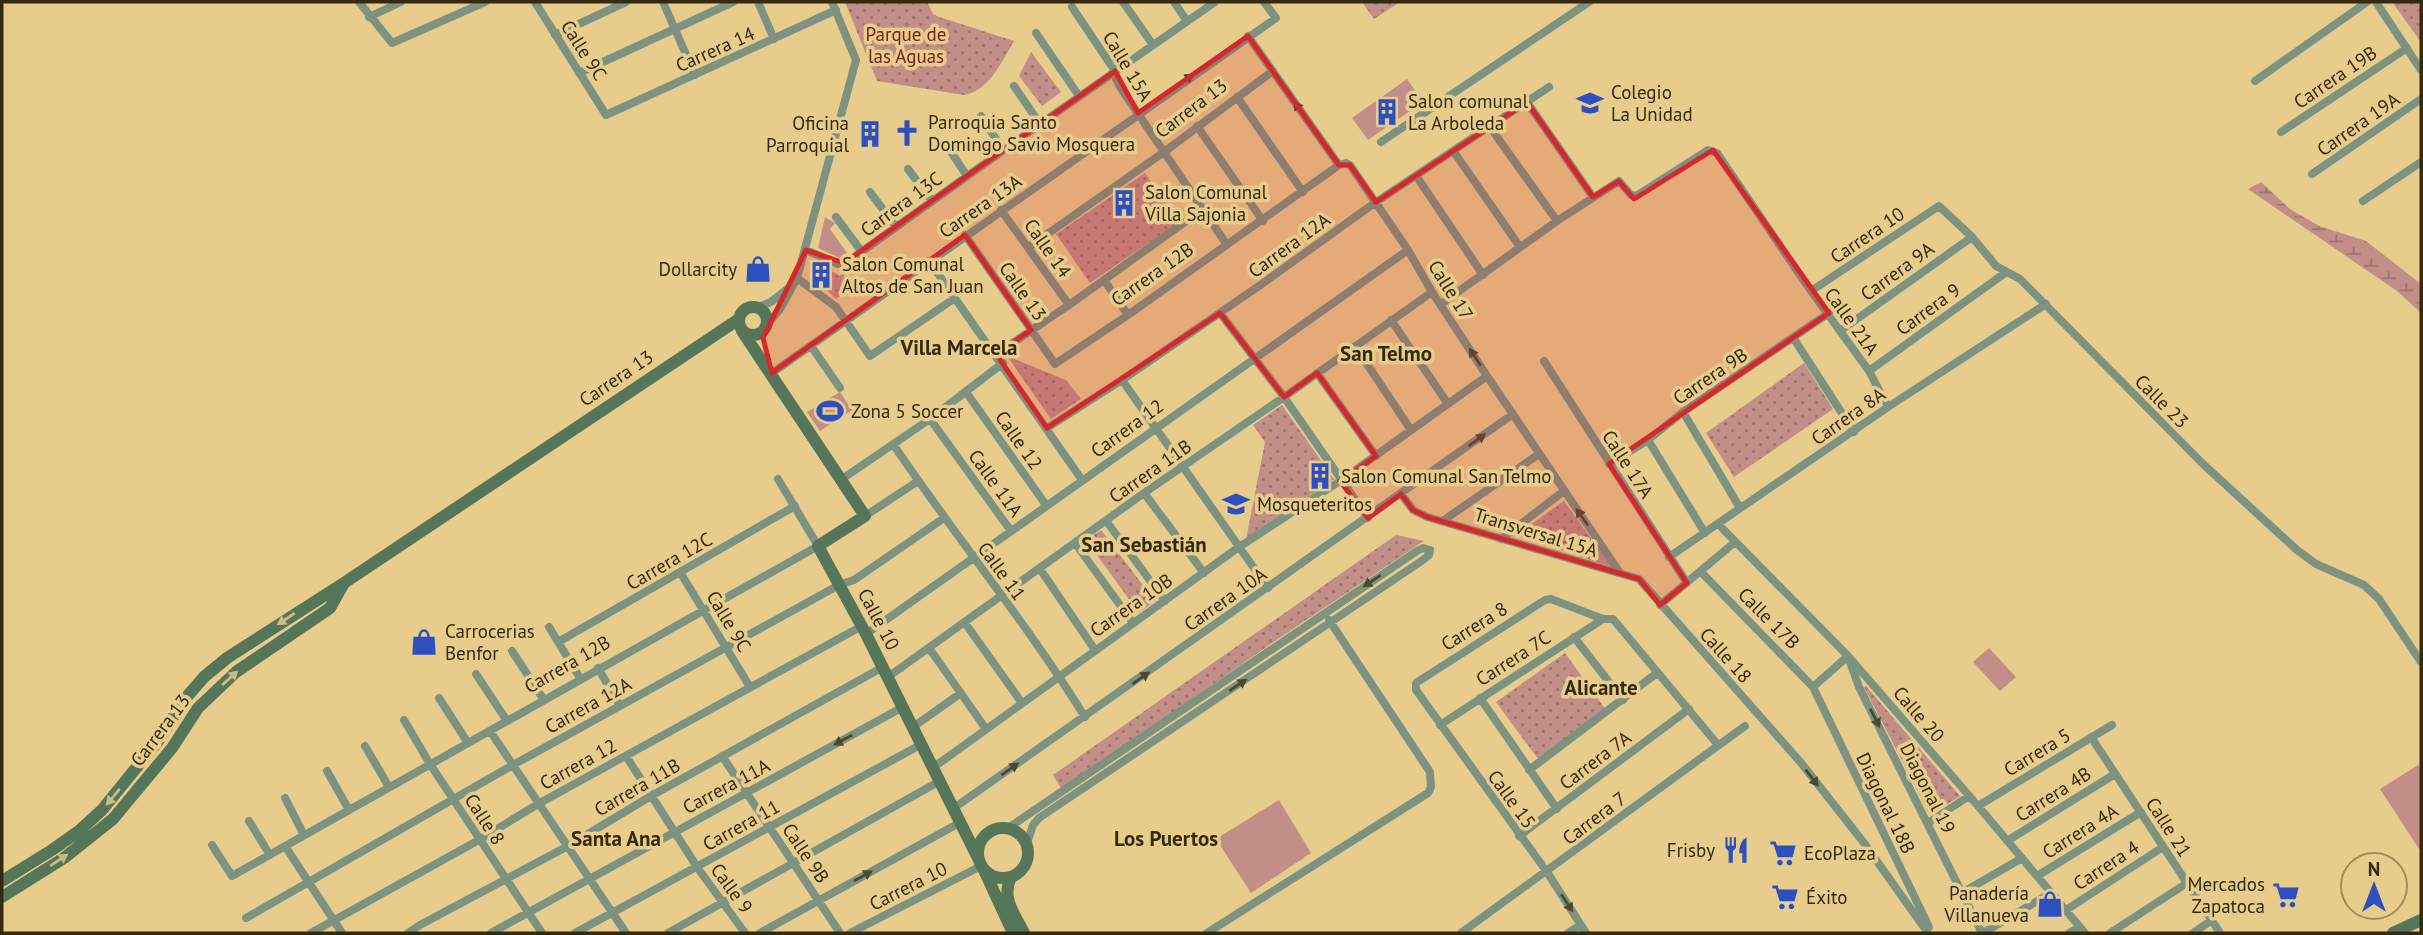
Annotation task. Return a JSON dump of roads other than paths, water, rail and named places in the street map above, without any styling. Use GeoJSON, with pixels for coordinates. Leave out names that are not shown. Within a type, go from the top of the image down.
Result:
{"type":"FeatureCollection","features":[{"type":"Feature","properties":{"kind":"street"},"geometry":{"type":"LineString","coordinates":[[359,2],[391,43],[485,2]]}},
{"type":"Feature","properties":{"kind":"street"},"geometry":{"type":"LineString","coordinates":[[369,16],[401,2]]}},
{"type":"Feature","properties":{"kind":"street","name":"Calle 9C"},"geometry":{"type":"LineString","coordinates":[[535,2],[607,115]]}},
{"type":"Feature","properties":{"kind":"street"},"geometry":{"type":"LineString","coordinates":[[555,34],[626,2]]}},
{"type":"Feature","properties":{"kind":"street"},"geometry":{"type":"LineString","coordinates":[[663,2],[695,75]]}},
{"type":"Feature","properties":{"kind":"street"},"geometry":{"type":"LineString","coordinates":[[579,73],[733,2]]}},
{"type":"Feature","properties":{"kind":"street"},"geometry":{"type":"LineString","coordinates":[[758,2],[774,40]]}},
{"type":"Feature","properties":{"kind":"street"},"geometry":{"type":"LineString","coordinates":[[1123,2],[1153,45]]}},
{"type":"Feature","properties":{"kind":"street"},"geometry":{"type":"LineString","coordinates":[[1174,2],[1187,21]]}},
{"type":"Feature","properties":{"kind":"street","name":"Carrera 13C"},"geometry":{"type":"LineString","coordinates":[[806,250],[838,264],[862,253],[1003,150],[1215,2]]}},
{"type":"Feature","properties":{"kind":"street","name":"Carrera 13A"},"geometry":{"type":"LineString","coordinates":[[769,370],[811,346],[1276,18],[1264,2]]}},
{"type":"Feature","properties":{"kind":"street"},"geometry":{"type":"LineString","coordinates":[[1381,142],[1589,2]]}},
{"type":"Feature","properties":{"kind":"street"},"geometry":{"type":"LineString","coordinates":[[2255,81],[2367,2]]}},
{"type":"Feature","properties":{"kind":"street"},"geometry":{"type":"LineString","coordinates":[[2376,2],[2421,70]]}},
{"type":"Feature","properties":{"kind":"street"},"geometry":{"type":"LineString","coordinates":[[738,324],[751,335],[765,327],[780,310],[796,280],[806,250],[856,60],[834,6]]}},
{"type":"Feature","properties":{"kind":"street","name":"Carrera 14"},"geometry":{"type":"LineString","coordinates":[[607,115],[774,40],[834,6]]}},
{"type":"Feature","properties":{"kind":"street","name":"Calle 15A"},"geometry":{"type":"LineString","coordinates":[[1072,7],[1115,71],[1116,79],[1138,113],[1227,245]]}},
{"type":"Feature","properties":{"kind":"street"},"geometry":{"type":"LineString","coordinates":[[1036,33],[1079,96]]}},
{"type":"Feature","properties":{"kind":"street","name":"Calle 17"},"geometry":{"type":"LineString","coordinates":[[1248,36],[1339,165],[1350,165],[1376,202],[1487,376],[1620,573]]}},
{"type":"Feature","properties":{"kind":"street","name":"Carrera 19B"},"geometry":{"type":"LineString","coordinates":[[2281,132],[2407,48]]}},
{"type":"Feature","properties":{"kind":"street","name":"Carrera 13"},"geometry":{"type":"LineString","coordinates":[[1029,247],[1273,71]]}},
{"type":"Feature","properties":{"kind":"street"},"geometry":{"type":"LineString","coordinates":[[1014,86],[1040,124]]}},
{"type":"Feature","properties":{"kind":"street","name":"Carrera 12A"},"geometry":{"type":"LineString","coordinates":[[1047,428],[1122,380],[1376,202],[1549,87]]}},
{"type":"Feature","properties":{"kind":"street"},"geometry":{"type":"LineString","coordinates":[[1237,97],[1303,192]]}},
{"type":"Feature","properties":{"kind":"street","name":"Carrera 19A"},"geometry":{"type":"LineString","coordinates":[[2312,174],[2421,99]]}},
{"type":"Feature","properties":{"kind":"street"},"geometry":{"type":"LineString","coordinates":[[1441,304],[1593,197],[1527,102]]}},
{"type":"Feature","properties":{"kind":"street"},"geometry":{"type":"LineString","coordinates":[[981,116],[1003,150]]}},
{"type":"Feature","properties":{"kind":"street"},"geometry":{"type":"LineString","coordinates":[[1197,127],[1263,221]]}},
{"type":"Feature","properties":{"kind":"street"},"geometry":{"type":"LineString","coordinates":[[1490,127],[1557,221]]}},
{"type":"Feature","properties":{"kind":"street"},"geometry":{"type":"LineString","coordinates":[[945,143],[967,176]]}},
{"type":"Feature","properties":{"kind":"street","name":"Calle 21A"},"geometry":{"type":"LineString","coordinates":[[1593,197],[1619,181],[1630,195],[1636,196],[1708,150],[1713,150],[1869,371],[1888,407]]}},
{"type":"Feature","properties":{"kind":"street"},"geometry":{"type":"LineString","coordinates":[[1454,152],[1520,247]]}},
{"type":"Feature","properties":{"kind":"street"},"geometry":{"type":"LineString","coordinates":[[2363,201],[2421,162]]}},
{"type":"Feature","properties":{"kind":"street","name":"Carrera 12B"},"geometry":{"type":"LineString","coordinates":[[1055,365],[1339,165]]}},
{"type":"Feature","properties":{"kind":"street"},"geometry":{"type":"LineString","coordinates":[[908,169],[932,201]]}},
{"type":"Feature","properties":{"kind":"street"},"geometry":{"type":"LineString","coordinates":[[1417,177],[1483,275]]}},
{"type":"Feature","properties":{"kind":"street"},"geometry":{"type":"LineString","coordinates":[[870,192],[896,228]]}},
{"type":"Feature","properties":{"kind":"street","name":"Carrera 10"},"geometry":{"type":"LineString","coordinates":[[1811,291],[1940,206]]}},
{"type":"Feature","properties":{"kind":"street","name":"Calle 23"},"geometry":{"type":"LineString","coordinates":[[1940,206],[1972,237],[1996,266],[2020,279],[2203,464],[2297,550],[2316,564],[2364,585],[2379,599],[2421,662]]}},
{"type":"Feature","properties":{"kind":"street"},"geometry":{"type":"LineString","coordinates":[[996,354],[1203,209]]}},
{"type":"Feature","properties":{"kind":"street","name":"Calle 14"},"geometry":{"type":"LineString","coordinates":[[1001,210],[1069,305]]}},
{"type":"Feature","properties":{"kind":"street"},"geometry":{"type":"LineString","coordinates":[[836,217],[862,253]]}},
{"type":"Feature","properties":{"kind":"street","name":"Calle 13"},"geometry":{"type":"LineString","coordinates":[[965,235],[1055,365]]}},
{"type":"Feature","properties":{"kind":"street","name":"Carrera 9A"},"geometry":{"type":"LineString","coordinates":[[1840,331],[1972,237]]}},
{"type":"Feature","properties":{"kind":"street","name":"Carrera 12"},"geometry":{"type":"LineString","coordinates":[[311,933],[750,687],[864,630],[974,558],[1408,250]]}},
{"type":"Feature","properties":{"kind":"street"},"geometry":{"type":"LineString","coordinates":[[929,261],[1003,363],[1082,480]]}},
{"type":"Feature","properties":{"kind":"street","name":"Carrera 9"},"geometry":{"type":"LineString","coordinates":[[1869,371],[2005,272]]}},
{"type":"Feature","properties":{"kind":"street"},"geometry":{"type":"LineString","coordinates":[[738,324],[744,311],[771,302],[796,280]]}},
{"type":"Feature","properties":{"kind":"street"},"geometry":{"type":"LineString","coordinates":[[796,280],[820,293],[845,320],[870,356],[955,298]]}},
{"type":"Feature","properties":{"kind":"street"},"geometry":{"type":"LineString","coordinates":[[1104,280],[1128,315]]}},
{"type":"Feature","properties":{"kind":"street","name":"Carrera 11B"},"geometry":{"type":"LineString","coordinates":[[408,933],[568,846],[722,756],[929,648],[1144,493],[1432,292]]}},
{"type":"Feature","properties":{"kind":"street","name":"Carrera 8A"},"geometry":{"type":"LineString","coordinates":[[1669,557],[1888,407],[2046,304]]}},
{"type":"Feature","properties":{"kind":"street"},"geometry":{"type":"LineString","coordinates":[[756,308],[765,315],[763,347],[769,370]]}},
{"type":"Feature","properties":{"kind":"street"},"geometry":{"type":"LineString","coordinates":[[1220,313],[1284,397],[1368,518]]}},
{"type":"Feature","properties":{"kind":"street","name":"Carrera 9B"},"geometry":{"type":"LineString","coordinates":[[1609,464],[1648,440],[1683,412],[1829,313]]}},
{"type":"Feature","properties":{"kind":"street"},"geometry":{"type":"LineString","coordinates":[[1391,320],[1448,404]]}},
{"type":"Feature","properties":{"kind":"street"},"geometry":{"type":"LineString","coordinates":[[738,324],[865,516]]}},
{"type":"Feature","properties":{"kind":"street","name":"Carrera 13"},"geometry":{"type":"LineString","coordinates":[[2,881],[61,844],[102,810],[158,741],[184,700],[204,677],[227,658],[738,324]]}},
{"type":"Feature","properties":{"kind":"street"},"geometry":{"type":"LineString","coordinates":[[1794,339],[1854,432]]}},
{"type":"Feature","properties":{"kind":"street"},"geometry":{"type":"LineString","coordinates":[[811,346],[840,388]]}},
{"type":"Feature","properties":{"kind":"street"},"geometry":{"type":"LineString","coordinates":[[1355,346],[1411,430]]}},
{"type":"Feature","properties":{"kind":"street","name":"Calle 17A"},"geometry":{"type":"LineString","coordinates":[[1544,361],[1687,583]]}},
{"type":"Feature","properties":{"kind":"street"},"geometry":{"type":"LineString","coordinates":[[842,479],[930,419],[1003,363]]}},
{"type":"Feature","properties":{"kind":"street"},"geometry":{"type":"LineString","coordinates":[[1317,373],[1376,456]]}},
{"type":"Feature","properties":{"kind":"street","name":"Carrera 10B"},"geometry":{"type":"LineString","coordinates":[[934,766],[1239,547],[1340,481],[1487,376]]}},
{"type":"Feature","properties":{"kind":"street"},"geometry":{"type":"LineString","coordinates":[[1122,380],[1268,588]]}},
{"type":"Feature","properties":{"kind":"street","name":"Calle 12"},"geometry":{"type":"LineString","coordinates":[[966,393],[1046,505]]}},
{"type":"Feature","properties":{"kind":"street"},"geometry":{"type":"LineString","coordinates":[[1683,412],[1741,508]]}},
{"type":"Feature","properties":{"kind":"street","name":"Carrera 10A"},"geometry":{"type":"LineString","coordinates":[[954,808],[1513,414]]}},
{"type":"Feature","properties":{"kind":"street","name":"Calle 11A"},"geometry":{"type":"LineString","coordinates":[[930,419],[1011,531]]}},
{"type":"Feature","properties":{"kind":"street"},"geometry":{"type":"LineString","coordinates":[[1648,440],[1704,533]]}},
{"type":"Feature","properties":{"kind":"street","name":"Calle 11"},"geometry":{"type":"LineString","coordinates":[[893,444],[944,519],[1060,677],[1085,717]]}},
{"type":"Feature","properties":{"kind":"street"},"geometry":{"type":"LineString","coordinates":[[1444,520],[1539,454]]}},
{"type":"Feature","properties":{"kind":"street","name":"Calle 10"},"geometry":{"type":"LineString","coordinates":[[778,479],[864,630],[934,766],[1013,933]]}},
{"type":"Feature","properties":{"kind":"street","name":"Carrera 12B"},"geometry":{"type":"LineString","coordinates":[[212,845],[232,876],[818,546],[918,481]]}},
{"type":"Feature","properties":{"kind":"street"},"geometry":{"type":"LineString","coordinates":[[1501,539],[1564,491]]}},
{"type":"Feature","properties":{"kind":"street"},"geometry":{"type":"LineString","coordinates":[[1144,493],[1204,573]]}},
{"type":"Feature","properties":{"kind":"street","name":"Transversal 15A"},"geometry":{"type":"LineString","coordinates":[[1401,494],[1413,510],[1639,579],[1660,605]]}},
{"type":"Feature","properties":{"kind":"street","name":"Carrera 12C"},"geometry":{"type":"LineString","coordinates":[[558,642],[795,506]]}},
{"type":"Feature","properties":{"kind":"street","name":"Carrera 12A"},"geometry":{"type":"LineString","coordinates":[[246,918],[513,765],[839,585],[854,580],[944,519]]}},
{"type":"Feature","properties":{"kind":"street"},"geometry":{"type":"LineString","coordinates":[[1107,522],[1165,601]]}},
{"type":"Feature","properties":{"kind":"street","name":"Calle 20"},"geometry":{"type":"LineString","coordinates":[[1718,524],[1847,656],[2082,930]]}},
{"type":"Feature","properties":{"kind":"street"},"geometry":{"type":"LineString","coordinates":[[1660,605],[1735,542]]}},
{"type":"Feature","properties":{"kind":"street"},"geometry":{"type":"LineString","coordinates":[[1075,543],[1133,622]]}},
{"type":"Feature","properties":{"kind":"street"},"geometry":{"type":"LineString","coordinates":[[1008,828],[1078,788],[1331,622],[1423,560],[1430,550],[1423,548],[1417,551],[1325,613],[1078,788],[1040,818],[1033,825],[1027,843],[1027,859],[1006,887],[1006,896],[1024,933]]}},
{"type":"Feature","properties":{"kind":"street"},"geometry":{"type":"LineString","coordinates":[[1040,569],[1095,650]]}},
{"type":"Feature","properties":{"kind":"street","name":"Calle 9C"},"geometry":{"type":"LineString","coordinates":[[680,572],[750,687]]}},
{"type":"Feature","properties":{"kind":"street","name":"Calle 17B"},"geometry":{"type":"LineString","coordinates":[[1701,572],[1813,687]]}},
{"type":"Feature","properties":{"kind":"street","name":"Carrera 13"},"geometry":{"type":"LineString","coordinates":[[2,897],[64,858],[113,819],[172,748],[198,708],[236,672],[330,608],[344,583]]}},
{"type":"Feature","properties":{"kind":"street","name":"Carrera 8"},"geometry":{"type":"LineString","coordinates":[[1416,682],[1545,600],[1551,599],[1604,619]]}},
{"type":"Feature","properties":{"kind":"street","name":"Calle 18"},"geometry":{"type":"LineString","coordinates":[[1660,605],[1802,764],[1930,933]]}},
{"type":"Feature","properties":{"kind":"street"},"geometry":{"type":"LineString","coordinates":[[1207,933],[1427,793],[1431,787],[1430,772],[1325,613]]}},
{"type":"Feature","properties":{"kind":"street"},"geometry":{"type":"LineString","coordinates":[[1604,619],[1613,619],[1718,745]]}},
{"type":"Feature","properties":{"kind":"street","name":"Carrera 7C"},"geometry":{"type":"LineString","coordinates":[[1440,725],[1604,619]]}},
{"type":"Feature","properties":{"kind":"street"},"geometry":{"type":"LineString","coordinates":[[964,624],[1022,703]]}},
{"type":"Feature","properties":{"kind":"street"},"geometry":{"type":"LineString","coordinates":[[549,627],[580,678]]}},
{"type":"Feature","properties":{"kind":"street"},"geometry":{"type":"LineString","coordinates":[[1574,637],[1623,700]]}},
{"type":"Feature","properties":{"kind":"street"},"geometry":{"type":"LineString","coordinates":[[929,648],[986,729]]}},
{"type":"Feature","properties":{"kind":"street"},"geometry":{"type":"LineString","coordinates":[[512,651],[544,700]]}},
{"type":"Feature","properties":{"kind":"street"},"geometry":{"type":"LineString","coordinates":[[1813,687],[1847,656]]}},
{"type":"Feature","properties":{"kind":"street","name":"Diagonal 19"},"geometry":{"type":"LineString","coordinates":[[1847,656],[1859,687],[1983,933]]}},
{"type":"Feature","properties":{"kind":"street"},"geometry":{"type":"LineString","coordinates":[[598,668],[620,706]]}},
{"type":"Feature","properties":{"kind":"street"},"geometry":{"type":"LineString","coordinates":[[1529,770],[1657,673]]}},
{"type":"Feature","properties":{"kind":"street"},"geometry":{"type":"LineString","coordinates":[[476,674],[507,721]]}},
{"type":"Feature","properties":{"kind":"street","name":"Calle 15"},"geometry":{"type":"LineString","coordinates":[[1416,682],[1416,690],[1547,872],[1584,929]]}},
{"type":"Feature","properties":{"kind":"street","name":"Diagonal 18B"},"geometry":{"type":"LineString","coordinates":[[1813,687],[1930,933]]}},
{"type":"Feature","properties":{"kind":"street"},"geometry":{"type":"LineString","coordinates":[[913,727],[961,693]]}},
{"type":"Feature","properties":{"kind":"street"},"geometry":{"type":"LineString","coordinates":[[439,698],[468,743]]}},
{"type":"Feature","properties":{"kind":"street"},"geometry":{"type":"LineString","coordinates":[[1480,698],[1557,809]]}},
{"type":"Feature","properties":{"kind":"street","name":"Carrera 11A"},"geometry":{"type":"LineString","coordinates":[[491,933],[903,707]]}},
{"type":"Feature","properties":{"kind":"street","name":"Carrera 7A"},"geometry":{"type":"LineString","coordinates":[[1519,836],[1689,709]]}},
{"type":"Feature","properties":{"kind":"street","name":"Calle 8"},"geometry":{"type":"LineString","coordinates":[[404,720],[541,933]]}},
{"type":"Feature","properties":{"kind":"street","name":"Carrera 5"},"geometry":{"type":"LineString","coordinates":[[1978,806],[2112,725]]}},
{"type":"Feature","properties":{"kind":"street","name":"Carrera 7"},"geometry":{"type":"LineString","coordinates":[[1461,933],[1745,726]]}},
{"type":"Feature","properties":{"kind":"street"},"geometry":{"type":"LineString","coordinates":[[490,730],[626,933]]}},
{"type":"Feature","properties":{"kind":"street","name":"Calle 21"},"geometry":{"type":"LineString","coordinates":[[2091,737],[2220,933]]}},
{"type":"Feature","properties":{"kind":"street","name":"Carrera 11"},"geometry":{"type":"LineString","coordinates":[[575,933],[922,744]]}},
{"type":"Feature","properties":{"kind":"street"},"geometry":{"type":"LineString","coordinates":[[365,746],[389,787]]}},
{"type":"Feature","properties":{"kind":"street","name":"Calle 9"},"geometry":{"type":"LineString","coordinates":[[625,756],[697,867],[745,933]]}},
{"type":"Feature","properties":{"kind":"street","name":"Calle 9B"},"geometry":{"type":"LineString","coordinates":[[722,756],[840,933]]}},
{"type":"Feature","properties":{"kind":"street"},"geometry":{"type":"LineString","coordinates":[[327,771],[349,810]]}},
{"type":"Feature","properties":{"kind":"street","name":"Carrera 4B"},"geometry":{"type":"LineString","coordinates":[[2007,841],[2115,774]]}},
{"type":"Feature","properties":{"kind":"street"},"geometry":{"type":"LineString","coordinates":[[668,933],[940,781]]}},
{"type":"Feature","properties":{"kind":"street"},"geometry":{"type":"LineString","coordinates":[[1928,823],[1969,796]]}},
{"type":"Feature","properties":{"kind":"street"},"geometry":{"type":"LineString","coordinates":[[285,798],[304,835]]}},
{"type":"Feature","properties":{"kind":"street","name":"Carrera 4A"},"geometry":{"type":"LineString","coordinates":[[2037,876],[2141,812]]}},
{"type":"Feature","properties":{"kind":"street"},"geometry":{"type":"LineString","coordinates":[[249,821],[270,855]]}},
{"type":"Feature","properties":{"kind":"street"},"geometry":{"type":"LineString","coordinates":[[761,933],[961,822],[985,835]]}},
{"type":"Feature","properties":{"kind":"street"},"geometry":{"type":"LineString","coordinates":[[1012,877],[997,877],[981,865],[977,850],[985,835],[1000,828],[1016,831],[1027,843]]}},
{"type":"Feature","properties":{"kind":"street"},"geometry":{"type":"LineString","coordinates":[[285,846],[339,932]]}},
{"type":"Feature","properties":{"kind":"street","name":"Carrera 4"},"geometry":{"type":"LineString","coordinates":[[2066,910],[2163,847]]}},
{"type":"Feature","properties":{"kind":"street"},"geometry":{"type":"LineString","coordinates":[[1962,893],[2022,858]]}},
{"type":"Feature","properties":{"kind":"street","name":"Carrera 10"},"geometry":{"type":"LineString","coordinates":[[850,933],[981,865]]}},
{"type":"Feature","properties":{"kind":"street"},"geometry":{"type":"LineString","coordinates":[[2110,933],[2187,883]]}},
{"type":"Feature","properties":{"kind":"street"},"geometry":{"type":"LineString","coordinates":[[1983,933],[2051,893]]}},
{"type":"Feature","properties":{"kind":"street"},"geometry":{"type":"LineString","coordinates":[[2193,933],[2212,920]]}},
{"type":"Feature","properties":{"kind":"street"},"geometry":{"type":"LineString","coordinates":[[2393,933],[2421,920]]}},
{"type":"Feature","properties":{"kind":"street"},"geometry":{"type":"LineString","coordinates":[[420,925],[426,933]]}},
{"type":"Feature","properties":{"kind":"street"},"geometry":{"type":"LineString","coordinates":[[1568,933],[1584,929]]}},
{"type":"Feature","properties":{"kind":"street"},"geometry":{"type":"LineString","coordinates":[[2069,933],[2082,930]]}},
{"type":"Feature","properties":{"kind":"place","name":"Colegio La Unidad"},"geometry":{"type":"Point","coordinates":[1590,103]}},
{"type":"Feature","properties":{"kind":"place","name":"Salon comunal La Arboleda"},"geometry":{"type":"Point","coordinates":[1387,112]}},
{"type":"Feature","properties":{"kind":"place","name":"Parroquia Santo Domingo Savio Mosquera"},"geometry":{"type":"Point","coordinates":[907,133]}},
{"type":"Feature","properties":{"kind":"place","name":"Oficina Parroquial"},"geometry":{"type":"Point","coordinates":[870,134]}},
{"type":"Feature","properties":{"kind":"place","name":"Salon Comunal Villa Sajonia"},"geometry":{"type":"Point","coordinates":[1124,203]}},
{"type":"Feature","properties":{"kind":"place","name":"Dollarcity"},"geometry":{"type":"Point","coordinates":[758,269]}},
{"type":"Feature","properties":{"kind":"place","name":"Salon Comunal Altos de San Juan"},"geometry":{"type":"Point","coordinates":[821,275]}},
{"type":"Feature","properties":{"kind":"place","name":"Zona 5 Soccer"},"geometry":{"type":"Point","coordinates":[830,411]}},
{"type":"Feature","properties":{"kind":"place","name":"Salon Comunal San Telmo"},"geometry":{"type":"Point","coordinates":[1320,476]}},
{"type":"Feature","properties":{"kind":"place","name":"Mosqueteritos"},"geometry":{"type":"Point","coordinates":[1236,504]}},
{"type":"Feature","properties":{"kind":"place","name":"Carrocerias Benfor"},"geometry":{"type":"Point","coordinates":[424,642]}},
{"type":"Feature","properties":{"kind":"place","name":"Frisby"},"geometry":{"type":"Point","coordinates":[1736,850]}},
{"type":"Feature","properties":{"kind":"place","name":"EcoPlaza"},"geometry":{"type":"Point","coordinates":[1783,853]}},
{"type":"Feature","properties":{"kind":"place","name":"Mercados Zapatoca"},"geometry":{"type":"Point","coordinates":[2286,895]}},
{"type":"Feature","properties":{"kind":"place","name":"Éxito"},"geometry":{"type":"Point","coordinates":[1785,897]}},
{"type":"Feature","properties":{"kind":"place","name":"Panadería Villanueva"},"geometry":{"type":"Point","coordinates":[2050,904]}},
{"type":"Feature","properties":{"kind":"district","name":"Villa Marcela"},"geometry":{"type":"Point","coordinates":[959,348]}},
{"type":"Feature","properties":{"kind":"district","name":"San Telmo"},"geometry":{"type":"Point","coordinates":[1386,354]}},
{"type":"Feature","properties":{"kind":"district","name":"San Sebastián"},"geometry":{"type":"Point","coordinates":[1144,545]}},
{"type":"Feature","properties":{"kind":"district","name":"Alicante"},"geometry":{"type":"Point","coordinates":[1601,688]}},
{"type":"Feature","properties":{"kind":"district","name":"Santa Ana"},"geometry":{"type":"Point","coordinates":[616,839]}},
{"type":"Feature","properties":{"kind":"district","name":"Los Puertos"},"geometry":{"type":"Point","coordinates":[1166,839]}},
{"type":"Feature","properties":{"kind":"park label","name":"Parque de las Aguas"},"geometry":{"type":"Point","coordinates":[906,45]}}]}
